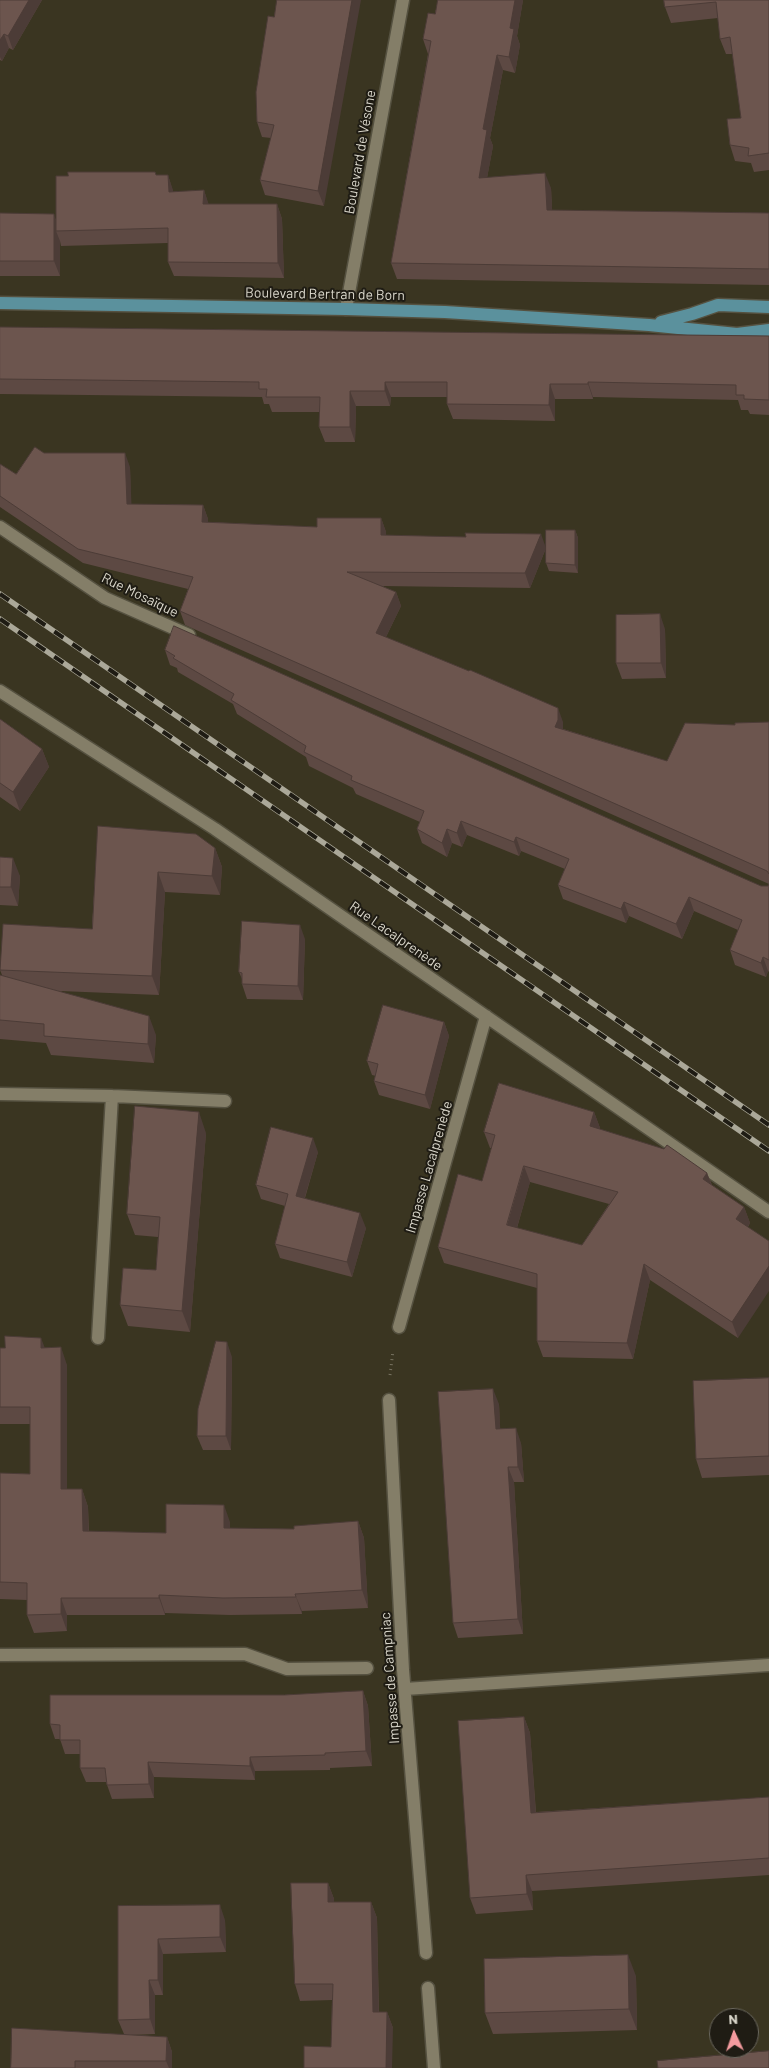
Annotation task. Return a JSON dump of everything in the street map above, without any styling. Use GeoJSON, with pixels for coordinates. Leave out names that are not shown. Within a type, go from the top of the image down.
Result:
{"type":"FeatureCollection","features":[{"type":"Feature","properties":{"kind":"main road","name":"Boulevard Bertran de Born"},"geometry":{"type":"LineString","coordinates":[[0,303],[445,312],[649,325],[737,334],[769,330]]}},
{"type":"Feature","properties":{"kind":"main road","name":"Boulevard Bertran de Born"},"geometry":{"type":"LineString","coordinates":[[649,325],[718,305],[769,307]]}},
{"type":"Feature","properties":{"kind":"street","name":"Boulevard de Vésone"},"geometry":{"type":"LineString","coordinates":[[346,309],[402,0]]}},
{"type":"Feature","properties":{"kind":"street","name":"Rue Mosaïque"},"geometry":{"type":"LineString","coordinates":[[0,527],[105,598],[196,639]]}},
{"type":"Feature","properties":{"kind":"street","name":"Rue Lacalprenède"},"geometry":{"type":"LineString","coordinates":[[0,691],[215,829],[769,1212]]}},
{"type":"Feature","properties":{"kind":"street","name":"Impasse Lacalprenède"},"geometry":{"type":"LineString","coordinates":[[400,1326],[486,1016]]}},
{"type":"Feature","properties":{"kind":"street"},"geometry":{"type":"LineString","coordinates":[[0,1094],[226,1101]]}},
{"type":"Feature","properties":{"kind":"street"},"geometry":{"type":"LineString","coordinates":[[98,1338],[112,1096]]}},
{"type":"Feature","properties":{"kind":"street","name":"Impasse de Campniac"},"geometry":{"type":"LineString","coordinates":[[389,1400],[405,1689],[426,1953]]}},
{"type":"Feature","properties":{"kind":"street","name":"Impasse de Campniac"},"geometry":{"type":"LineString","coordinates":[[0,1655],[245,1654],[287,1669],[367,1668]]}},
{"type":"Feature","properties":{"kind":"street"},"geometry":{"type":"LineString","coordinates":[[405,1689],[769,1665]]}},
{"type":"Feature","properties":{"kind":"street"},"geometry":{"type":"LineString","coordinates":[[428,1988],[434,2068]]}},
{"type":"Feature","properties":{"kind":"path"},"geometry":{"type":"LineString","coordinates":[[389,1400],[391,1363],[400,1326]]}},
{"type":"Feature","properties":{"kind":"building"},"geometry":{"type":"Polygon","coordinates":[[[0,0],[29,0],[8,36],[4,34],[0,40],[0,0]]]}},
{"type":"Feature","properties":{"kind":"building"},"geometry":{"type":"Polygon","coordinates":[[[277,0],[352,0],[318,191],[260,180],[274,125],[257,122],[256,92],[268,16],[274,17],[277,0]]]}},
{"type":"Feature","properties":{"kind":"building"},"geometry":{"type":"Polygon","coordinates":[[[438,0],[515,0],[510,28],[514,29],[509,57],[497,55],[483,129],[487,130],[479,178],[545,173],[547,210],[769,213],[769,269],[391,263],[431,41],[423,39],[428,13],[435,14],[438,0]]]}},
{"type":"Feature","properties":{"kind":"building"},"geometry":{"type":"Polygon","coordinates":[[[664,0],[769,0],[769,153],[748,156],[749,148],[730,145],[727,119],[741,118],[730,37],[720,39],[716,2],[665,7],[664,0]]]}},
{"type":"Feature","properties":{"kind":"building"},"geometry":{"type":"Polygon","coordinates":[[[68,172],[155,172],[156,175],[168,175],[169,192],[204,190],[203,204],[277,204],[278,263],[168,262],[168,228],[56,231],[56,176],[68,176],[68,172]]]}},
{"type":"Feature","properties":{"kind":"building"},"geometry":{"type":"Polygon","coordinates":[[[0,213],[54,214],[54,261],[0,261],[0,213]]]}},
{"type":"Feature","properties":{"kind":"building"},"geometry":{"type":"Polygon","coordinates":[[[0,327],[769,336],[769,400],[744,399],[744,395],[736,395],[736,385],[588,382],[588,384],[550,384],[549,405],[447,404],[447,382],[385,382],[385,391],[350,391],[350,427],[319,427],[320,397],[266,397],[267,389],[259,389],[259,382],[0,379],[0,327]]]}},
{"type":"Feature","properties":{"kind":"building"},"geometry":{"type":"Polygon","coordinates":[[[35,447],[44,453],[125,453],[127,504],[203,505],[202,522],[317,527],[317,518],[381,518],[381,535],[466,537],[465,533],[541,534],[525,573],[347,572],[396,592],[376,633],[470,670],[558,708],[558,720],[555,727],[667,761],[685,723],[735,725],[735,723],[769,722],[769,874],[767,871],[180,611],[193,577],[78,549],[0,496],[0,464],[16,474],[35,447]]]}},
{"type":"Feature","properties":{"kind":"building"},"geometry":{"type":"Polygon","coordinates":[[[546,530],[575,530],[575,565],[546,563],[546,530]]]}},
{"type":"Feature","properties":{"kind":"building"},"geometry":{"type":"Polygon","coordinates":[[[660,614],[661,663],[616,663],[616,615],[660,614]]]}},
{"type":"Feature","properties":{"kind":"building"},"geometry":{"type":"Polygon","coordinates":[[[174,626],[761,886],[768,886],[769,884],[769,960],[763,957],[761,963],[730,950],[742,920],[689,897],[676,924],[624,902],[621,909],[558,885],[569,859],[516,837],[514,842],[461,821],[457,833],[447,829],[442,843],[417,829],[424,811],[351,780],[352,776],[304,752],[306,746],[231,700],[234,694],[173,658],[175,656],[165,650],[174,626]]]}},
{"type":"Feature","properties":{"kind":"building"},"geometry":{"type":"Polygon","coordinates":[[[0,719],[42,749],[13,792],[0,783],[0,719]]]}},
{"type":"Feature","properties":{"kind":"building"},"geometry":{"type":"Polygon","coordinates":[[[98,826],[196,834],[215,848],[212,876],[158,872],[152,976],[0,970],[3,924],[92,929],[98,826]]]}},
{"type":"Feature","properties":{"kind":"building"},"geometry":{"type":"Polygon","coordinates":[[[0,857],[13,858],[11,887],[0,887],[0,857]]]}},
{"type":"Feature","properties":{"kind":"building"},"geometry":{"type":"Polygon","coordinates":[[[242,921],[300,925],[298,986],[242,984],[242,973],[239,972],[242,921]]]}},
{"type":"Feature","properties":{"kind":"building"},"geometry":{"type":"Polygon","coordinates":[[[0,975],[149,1016],[148,1044],[44,1036],[44,1024],[0,1020],[0,975]]]}},
{"type":"Feature","properties":{"kind":"building"},"geometry":{"type":"Polygon","coordinates":[[[383,1005],[444,1022],[425,1095],[374,1081],[378,1064],[367,1061],[383,1005]]]}},
{"type":"Feature","properties":{"kind":"building"},"geometry":{"type":"Polygon","coordinates":[[[499,1083],[594,1112],[590,1126],[664,1149],[667,1145],[707,1173],[703,1179],[744,1207],[736,1219],[769,1241],[769,1266],[732,1322],[644,1264],[627,1343],[537,1341],[537,1274],[438,1247],[458,1174],[482,1181],[495,1135],[484,1132],[499,1083]],[[524,1166],[507,1225],[582,1245],[618,1192],[524,1166]]]}},
{"type":"Feature","properties":{"kind":"building"},"geometry":{"type":"Polygon","coordinates":[[[135,1106],[199,1112],[182,1311],[120,1305],[123,1268],[156,1270],[160,1217],[127,1214],[135,1106]]]}},
{"type":"Feature","properties":{"kind":"building"},"geometry":{"type":"Polygon","coordinates":[[[271,1127],[313,1138],[296,1196],[360,1213],[347,1262],[275,1244],[288,1194],[256,1185],[271,1127]]]}},
{"type":"Feature","properties":{"kind":"building"},"geometry":{"type":"Polygon","coordinates":[[[5,1336],[41,1338],[41,1348],[61,1347],[61,1489],[82,1489],[83,1531],[166,1533],[166,1504],[224,1505],[224,1528],[294,1529],[294,1526],[358,1521],[362,1590],[295,1594],[296,1597],[223,1598],[159,1595],[159,1598],[61,1598],[61,1614],[27,1615],[27,1583],[0,1582],[0,1473],[30,1474],[30,1407],[0,1407],[0,1348],[5,1348],[5,1336]]]}},
{"type":"Feature","properties":{"kind":"building"},"geometry":{"type":"Polygon","coordinates":[[[216,1341],[227,1342],[226,1436],[197,1436],[198,1409],[216,1341]]]}},
{"type":"Feature","properties":{"kind":"building"},"geometry":{"type":"Polygon","coordinates":[[[769,1378],[769,1456],[696,1459],[693,1381],[769,1378]]]}},
{"type":"Feature","properties":{"kind":"building"},"geometry":{"type":"Polygon","coordinates":[[[493,1389],[496,1429],[516,1428],[518,1467],[508,1467],[518,1619],[453,1623],[438,1392],[493,1389]]]}},
{"type":"Feature","properties":{"kind":"building"},"geometry":{"type":"Polygon","coordinates":[[[363,1691],[366,1751],[325,1753],[325,1755],[250,1757],[250,1766],[148,1762],[149,1784],[107,1785],[105,1768],[80,1768],[80,1740],[60,1740],[60,1725],[50,1724],[50,1695],[284,1695],[363,1691]]]}},
{"type":"Feature","properties":{"kind":"building"},"geometry":{"type":"Polygon","coordinates":[[[524,1717],[531,1813],[769,1797],[769,1858],[526,1875],[527,1894],[470,1898],[458,1721],[524,1717]]]}},
{"type":"Feature","properties":{"kind":"building"},"geometry":{"type":"Polygon","coordinates":[[[291,1883],[328,1883],[328,1902],[371,1902],[373,2012],[387,2012],[386,2068],[304,2068],[304,2046],[331,2047],[333,1984],[295,1984],[291,1883]]]}},
{"type":"Feature","properties":{"kind":"building"},"geometry":{"type":"Polygon","coordinates":[[[220,1905],[220,1937],[158,1939],[158,1980],[149,1980],[150,2019],[118,2020],[118,1906],[220,1905]]]}},
{"type":"Feature","properties":{"kind":"building"},"geometry":{"type":"Polygon","coordinates":[[[628,1955],[629,2009],[485,2013],[484,1959],[628,1955]]]}},
{"type":"Feature","properties":{"kind":"building"},"geometry":{"type":"Polygon","coordinates":[[[12,2028],[167,2037],[166,2061],[75,2061],[75,2068],[11,2068],[12,2028]]]}},
{"type":"Feature","properties":{"kind":"building"},"geometry":{"type":"Polygon","coordinates":[[[769,2051],[769,2068],[658,2068],[657,2061],[709,2056],[709,2058],[759,2058],[759,2052],[769,2051]]]}},
{"type":"Feature","properties":{"kind":"railway"},"geometry":{"type":"LineString","coordinates":[[0,594],[769,1125]]}},
{"type":"Feature","properties":{"kind":"railway"},"geometry":{"type":"LineString","coordinates":[[0,619],[769,1151]]}}]}
